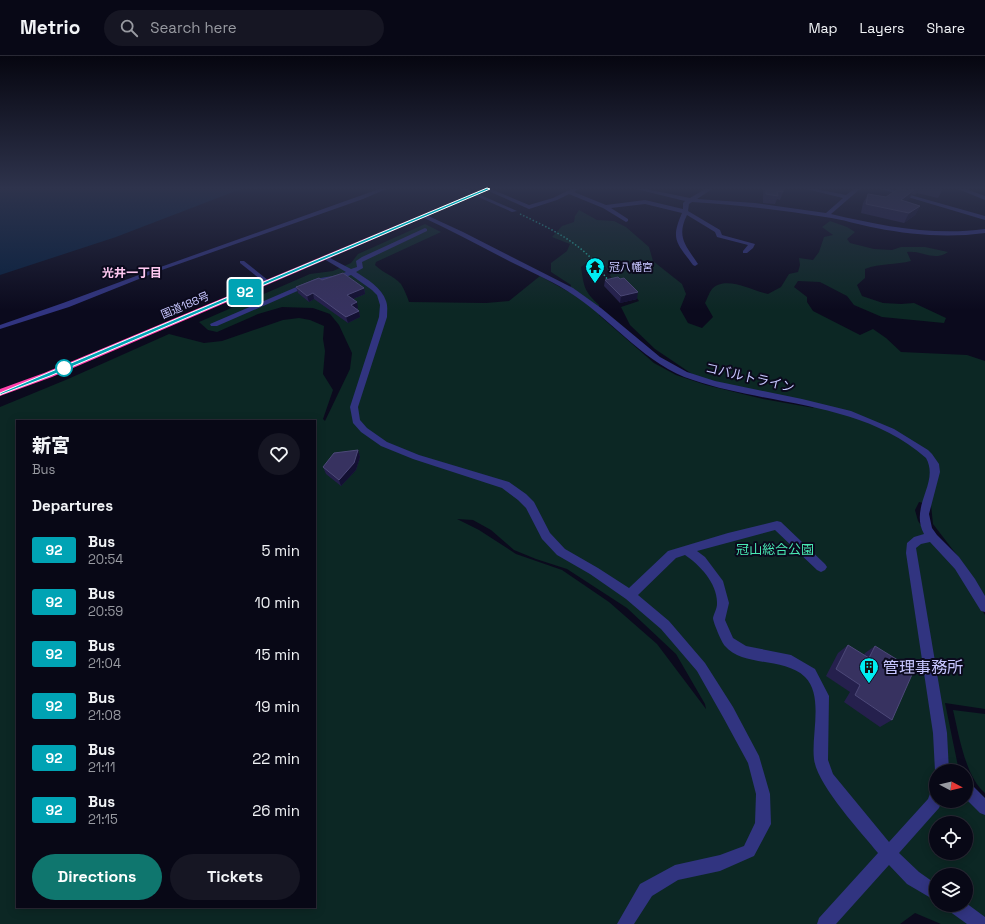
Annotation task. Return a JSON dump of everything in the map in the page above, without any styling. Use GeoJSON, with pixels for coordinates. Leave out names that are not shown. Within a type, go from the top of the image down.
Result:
{"type":"FeatureCollection","features":[{"type":"Feature","properties":{"kind":"highway","name":"国道188号"},"geometry":{"type":"LineString","coordinates":[[0,393],[48,375],[392,230]]}},
{"type":"Feature","properties":{"kind":"street"},"geometry":{"type":"LineString","coordinates":[[0,327],[66,305],[269,230]]}},
{"type":"Feature","properties":{"kind":"street"},"geometry":{"type":"LineString","coordinates":[[214,324],[317,280],[340,277],[360,268],[360,261],[364,258],[425,230]]}},
{"type":"Feature","properties":{"kind":"street","name":"コバルトライン"},"geometry":{"type":"LineString","coordinates":[[455,230],[556,281],[587,300],[659,360],[684,374],[708,382],[772,397],[814,404],[843,412],[884,426],[902,437],[928,456],[935,465],[936,476],[923,512],[925,525],[932,537],[954,558],[971,581],[985,607]]}},
{"type":"Feature","properties":{"kind":"street"},"geometry":{"type":"LineString","coordinates":[[678,230],[680,243],[695,264]]}},
{"type":"Feature","properties":{"kind":"street"},"geometry":{"type":"LineString","coordinates":[[715,230],[718,231],[719,236],[752,244],[751,247],[745,252]]}},
{"type":"Feature","properties":{"kind":"street"},"geometry":{"type":"LineString","coordinates":[[899,230],[921,233],[963,234],[985,231]]}},
{"type":"Feature","properties":{"kind":"street"},"geometry":{"type":"LineString","coordinates":[[326,258],[373,287],[382,300],[384,309],[354,407],[356,421],[364,430],[384,444],[416,457],[505,485],[522,497],[530,505],[546,536],[561,552],[594,571],[630,595],[665,625],[696,661],[728,712],[754,761],[763,794],[763,824],[749,850],[720,863],[675,873],[646,890],[625,924]]}},
{"type":"Feature","properties":{"kind":"street"},"geometry":{"type":"LineString","coordinates":[[242,262],[268,282]]}},
{"type":"Feature","properties":{"kind":"street"},"geometry":{"type":"LineString","coordinates":[[630,595],[672,554],[728,537],[777,525],[821,567]]}},
{"type":"Feature","properties":{"kind":"street"},"geometry":{"type":"LineString","coordinates":[[932,537],[918,540],[911,546],[911,553],[940,733],[942,764]]}},
{"type":"Feature","properties":{"kind":"street"},"geometry":{"type":"LineString","coordinates":[[686,549],[701,560],[717,581],[723,603],[719,620],[729,642],[744,652],[791,661],[810,673],[822,696],[821,760],[828,779],[888,853],[913,878],[929,888]]}},
{"type":"Feature","properties":{"kind":"street"},"geometry":{"type":"LineString","coordinates":[[973,796],[985,808]]}},
{"type":"Feature","properties":{"kind":"street"},"geometry":{"type":"LineString","coordinates":[[825,924],[929,808]]}},
{"type":"Feature","properties":{"kind":"street"},"geometry":{"type":"LineString","coordinates":[[965,912],[981,924]]}},
{"type":"Feature","properties":{"kind":"path"},"geometry":{"type":"LineString","coordinates":[[552,230],[573,242],[592,258],[608,280]]}},
{"type":"Feature","properties":{"kind":"green space","name":"冠山総合公園"},"geometry":{"type":"Polygon","coordinates":[[[413,230],[436,230],[441,232],[376,262],[375,265],[401,284],[409,302],[486,303],[509,301],[540,276],[569,292],[571,285],[551,272],[551,263],[567,251],[570,244],[552,237],[559,230],[629,230],[649,247],[653,261],[682,284],[686,294],[680,309],[688,323],[702,328],[713,317],[705,303],[712,289],[724,283],[739,285],[768,294],[781,287],[789,274],[798,272],[800,265],[799,258],[813,260],[819,252],[824,237],[833,235],[825,230],[851,230],[855,232],[847,239],[850,243],[874,249],[892,250],[901,247],[925,247],[948,252],[943,255],[933,256],[907,252],[911,261],[865,269],[865,278],[857,285],[862,296],[883,303],[914,303],[946,318],[944,323],[882,317],[854,305],[847,296],[820,282],[798,281],[794,287],[807,297],[807,302],[813,311],[860,335],[873,329],[886,338],[901,352],[967,355],[985,361],[985,598],[963,563],[933,524],[931,505],[919,502],[915,510],[918,521],[940,551],[958,570],[985,615],[985,709],[945,703],[958,764],[929,764],[929,808],[973,808],[973,787],[985,798],[985,924],[941,924],[915,913],[900,924],[0,924],[0,407],[68,379],[169,334],[204,343],[222,341],[283,320],[299,318],[310,320],[324,326],[323,339],[325,351],[323,374],[333,390],[323,419],[325,421],[350,369],[352,353],[339,325],[330,314],[313,308],[282,307],[258,314],[217,332],[208,330],[199,322],[310,274],[333,271],[351,263],[358,254],[413,230]],[[589,261],[581,267],[586,288],[590,296],[599,305],[599,315],[654,363],[676,375],[706,385],[763,399],[814,408],[801,400],[740,388],[695,376],[655,349],[630,325],[621,307],[639,301],[625,282],[612,279],[603,262],[589,261]],[[457,519],[479,530],[516,554],[562,570],[609,602],[657,644],[706,709],[705,704],[676,654],[627,608],[567,569],[514,550],[491,530],[473,520],[457,519]]]}},
{"type":"Feature","properties":{"kind":"green space"},"geometry":{"type":"Polygon","coordinates":[[[953,710],[985,714],[985,793],[973,778],[973,764],[967,764],[960,743],[953,710]]]}},
{"type":"Feature","properties":{"kind":"water"},"geometry":{"type":"Polygon","coordinates":[[[0,230],[136,230],[116,237],[0,275],[0,230]]]}},
{"type":"Feature","properties":{"kind":"building"},"geometry":{"type":"Polygon","coordinates":[[[343,273],[364,288],[347,295],[357,302],[351,305],[359,311],[346,317],[313,293],[307,296],[296,287],[319,278],[322,280],[343,273]]]}},
{"type":"Feature","properties":{"kind":"building"},"geometry":{"type":"Polygon","coordinates":[[[618,277],[620,279],[624,278],[638,292],[621,296],[605,280],[618,277]]]}},
{"type":"Feature","properties":{"kind":"building"},"geometry":{"type":"Polygon","coordinates":[[[358,450],[354,463],[339,480],[323,467],[334,453],[358,450]]]}},
{"type":"Feature","properties":{"kind":"building","name":"管理事務所"},"geometry":{"type":"Polygon","coordinates":[[[848,645],[869,658],[875,646],[914,670],[892,720],[855,695],[860,685],[836,669],[848,645]]]}},
{"type":"Feature","properties":{"kind":"bus line","name":"92"},"geometry":{"type":"LineString","coordinates":[[0,393],[48,375],[393,230]]}},
{"type":"Feature","properties":{"kind":"place","name":"冠八幡宮"},"geometry":{"type":"Point","coordinates":[595,284]}},
{"type":"Feature","properties":{"kind":"place","name":"管理事務所"},"geometry":{"type":"Point","coordinates":[869,684]}},
{"type":"Feature","properties":{"kind":"district","name":"光井一丁目"},"geometry":{"type":"Point","coordinates":[132,273]}}]}
